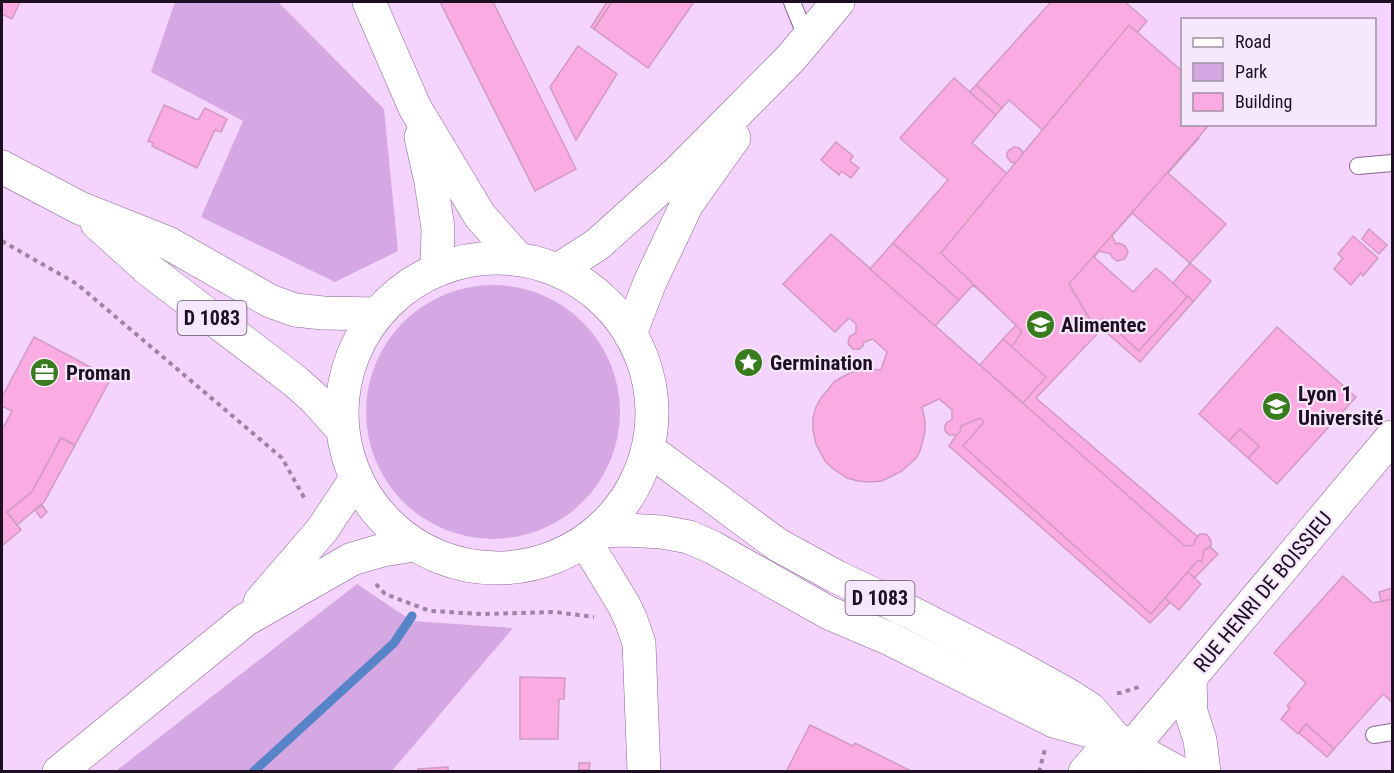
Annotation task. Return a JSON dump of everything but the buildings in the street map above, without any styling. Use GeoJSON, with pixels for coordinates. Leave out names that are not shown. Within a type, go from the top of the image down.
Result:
{"type":"FeatureCollection","features":[{"type":"Feature","properties":{"kind":"main road"},"geometry":{"type":"LineString","coordinates":[[369,2],[415,108],[480,216],[518,259]]}},
{"type":"Feature","properties":{"kind":"main road"},"geometry":{"type":"LineString","coordinates":[[558,270],[598,244],[679,171],[799,48],[838,2]]}},
{"type":"Feature","properties":{"kind":"main road"},"geometry":{"type":"LineString","coordinates":[[630,334],[650,282],[687,204],[799,48]]}},
{"type":"Feature","properties":{"kind":"main road"},"geometry":{"type":"LineString","coordinates":[[415,108],[438,228],[437,270]]}},
{"type":"Feature","properties":{"kind":"main road","name":"D 1083"},"geometry":{"type":"LineString","coordinates":[[2,167],[80,208],[168,243],[270,301],[295,310],[378,314]]}},
{"type":"Feature","properties":{"kind":"main road","name":"D 1083"},"geometry":{"type":"LineString","coordinates":[[80,208],[148,270],[295,381],[342,429]]}},
{"type":"Feature","properties":{"kind":"main road"},"geometry":{"type":"LineString","coordinates":[[477,259],[518,259],[558,270],[600,296],[630,334],[646,370],[652,409],[648,449],[638,479],[621,507],[592,536],[553,558],[509,568],[482,568],[447,561],[414,545],[380,516],[356,479],[347,454],[342,429],[342,398],[348,368],[360,339],[378,314],[405,288],[437,270],[477,259]]}},
{"type":"Feature","properties":{"kind":"main road","name":"RUE HENRI DE BOISSIEU"},"geometry":{"type":"LineString","coordinates":[[1085,771],[1122,752],[1190,679],[1392,437]]}},
{"type":"Feature","properties":{"kind":"main road","name":"D 1083"},"geometry":{"type":"LineString","coordinates":[[648,449],[778,545],[1070,696],[1090,710],[1122,752]]}},
{"type":"Feature","properties":{"kind":"main road"},"geometry":{"type":"LineString","coordinates":[[245,620],[322,530],[356,479]]}},
{"type":"Feature","properties":{"kind":"main road","name":"D 1083"},"geometry":{"type":"LineString","coordinates":[[592,536],[626,530],[662,532],[689,537],[712,547],[829,612],[888,638],[1054,721],[1122,752],[1177,771]]}},
{"type":"Feature","properties":{"kind":"main road"},"geometry":{"type":"LineString","coordinates":[[592,536],[632,620],[639,643],[644,771]]}},
{"type":"Feature","properties":{"kind":"main road"},"geometry":{"type":"LineString","coordinates":[[59,771],[245,620],[352,558],[414,545]]}},
{"type":"Feature","properties":{"kind":"main road"},"geometry":{"type":"LineString","coordinates":[[1190,679],[1191,712],[1200,740],[1204,771]]}},
{"type":"Feature","properties":{"kind":"lane"},"geometry":{"type":"LineString","coordinates":[[792,2],[799,48]]}},
{"type":"Feature","properties":{"kind":"lane"},"geometry":{"type":"LineString","coordinates":[[1358,166],[1392,163]]}},
{"type":"Feature","properties":{"kind":"lane"},"geometry":{"type":"LineString","coordinates":[[1374,735],[1392,732]]}},
{"type":"Feature","properties":{"kind":"path"},"geometry":{"type":"LineString","coordinates":[[2,242],[77,284],[282,458],[322,530]]}},
{"type":"Feature","properties":{"kind":"path"},"geometry":{"type":"LineString","coordinates":[[352,558],[385,594],[430,611],[482,614],[555,612],[632,620]]}},
{"type":"Feature","properties":{"kind":"path"},"geometry":{"type":"LineString","coordinates":[[1080,703],[1093,688],[1120,693],[1147,685]]}},
{"type":"Feature","properties":{"kind":"green space"},"geometry":{"type":"Polygon","coordinates":[[[175,2],[278,2],[384,109],[398,251],[335,282],[201,217],[243,121],[151,72],[175,2]]]}},
{"type":"Feature","properties":{"kind":"green space"},"geometry":{"type":"Polygon","coordinates":[[[493,285],[518,288],[542,295],[553,300],[583,322],[605,352],[610,363],[617,387],[620,412],[617,437],[610,461],[605,472],[583,502],[553,524],[542,529],[518,536],[493,539],[468,536],[444,529],[433,524],[403,502],[381,472],[376,461],[369,437],[366,412],[369,387],[376,363],[381,352],[403,322],[433,300],[444,295],[468,288],[493,285]]]}},
{"type":"Feature","properties":{"kind":"green space"},"geometry":{"type":"Polygon","coordinates":[[[357,584],[412,621],[513,628],[392,771],[116,771],[357,584]]]}},
{"type":"Feature","properties":{"kind":"waterway"},"geometry":{"type":"LineString","coordinates":[[253,772],[394,643],[412,616]]}},
{"type":"Feature","properties":{"kind":"place","name":"Alimentec"},"geometry":{"type":"Point","coordinates":[1040,325]}},
{"type":"Feature","properties":{"kind":"place","name":"Germination"},"geometry":{"type":"Point","coordinates":[749,363]}},
{"type":"Feature","properties":{"kind":"place","name":"Proman"},"geometry":{"type":"Point","coordinates":[45,373]}},
{"type":"Feature","properties":{"kind":"place","name":"Lyon 1 Université"},"geometry":{"type":"Point","coordinates":[1277,406]}}]}
